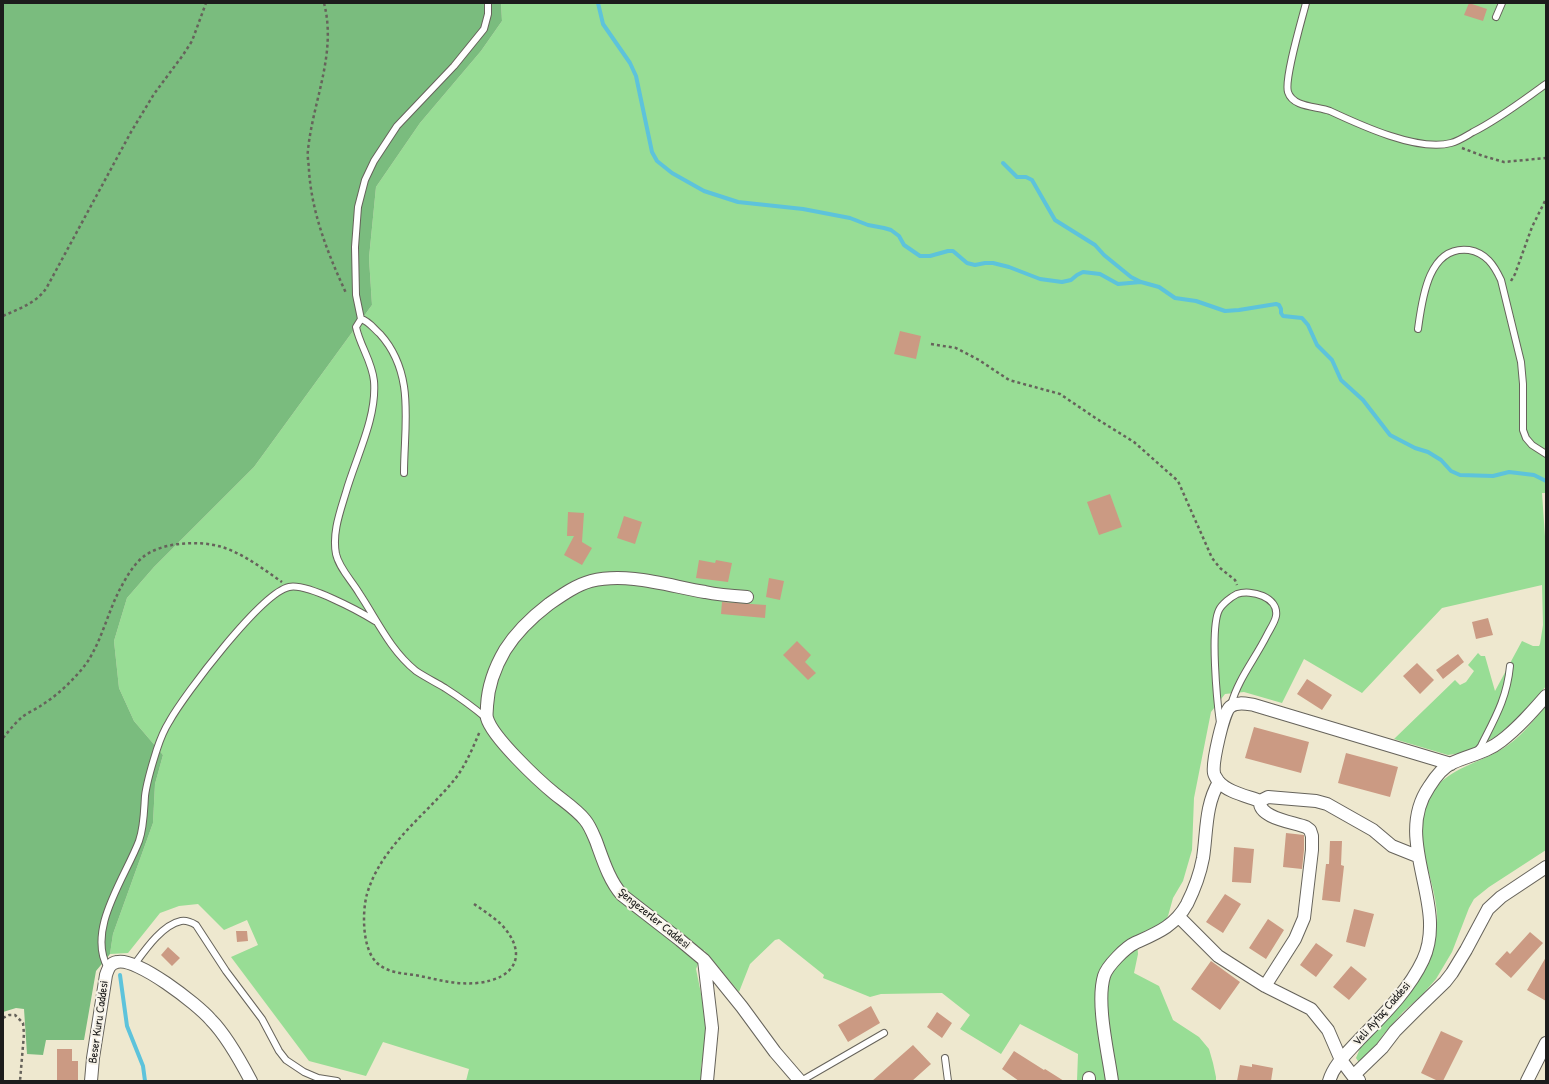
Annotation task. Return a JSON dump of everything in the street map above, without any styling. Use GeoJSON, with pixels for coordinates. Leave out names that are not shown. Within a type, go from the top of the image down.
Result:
{"type":"FeatureCollection","features":[{"type":"Feature","properties":{"kind":"street"},"geometry":{"type":"LineString","coordinates":[[486,718],[489,688],[500,659],[509,644],[527,622],[539,612],[579,586],[601,579],[626,579],[718,595],[747,597]]}},
{"type":"Feature","properties":{"kind":"street","name":"Veli Aytaç Caddesi"},"geometry":{"type":"LineString","coordinates":[[1329,1081],[1340,1060],[1409,985],[1424,959],[1428,944],[1429,911],[1416,838],[1418,815],[1422,799],[1429,786],[1451,764],[1486,751],[1501,741],[1519,725],[1546,696]]}},
{"type":"Feature","properties":{"kind":"street"},"geometry":{"type":"LineString","coordinates":[[1418,856],[1392,846],[1373,830],[1327,804],[1316,801],[1268,797],[1260,801],[1227,788],[1219,782],[1214,773],[1215,757],[1221,728],[1226,714],[1230,707],[1236,704],[1244,703],[1254,705],[1451,764]]}},
{"type":"Feature","properties":{"kind":"street","name":"Şengezerler Caddesi"},"geometry":{"type":"LineString","coordinates":[[486,718],[495,733],[509,749],[553,793],[585,820],[591,828],[616,889],[704,960],[742,1007],[775,1052],[800,1081]]}},
{"type":"Feature","properties":{"kind":"street"},"geometry":{"type":"LineString","coordinates":[[1112,1081],[1101,1003],[1104,975],[1116,959],[1132,945],[1163,931],[1179,917],[1187,904],[1197,880],[1203,859],[1208,807],[1213,792],[1219,782]]}},
{"type":"Feature","properties":{"kind":"street"},"geometry":{"type":"LineString","coordinates":[[1260,801],[1259,805],[1262,810],[1273,817],[1306,827],[1310,830],[1312,836],[1312,850],[1304,918],[1295,939],[1265,986]]}},
{"type":"Feature","properties":{"kind":"street"},"geometry":{"type":"LineString","coordinates":[[1179,917],[1218,956],[1265,986],[1311,1009],[1328,1030],[1340,1060],[1357,1079],[1400,1026],[1445,982],[1452,973],[1488,909],[1501,896],[1546,867]]}},
{"type":"Feature","properties":{"kind":"street"},"geometry":{"type":"LineString","coordinates":[[704,960],[712,1028],[707,1081]]}},
{"type":"Feature","properties":{"kind":"street","name":"Beser Kuru Caddesi"},"geometry":{"type":"LineString","coordinates":[[91,1081],[94,1051],[106,975],[108,968],[113,963],[119,961],[134,965],[158,978],[172,987],[212,1020],[251,1081]]}},
{"type":"Feature","properties":{"kind":"street"},"geometry":{"type":"LineString","coordinates":[[1527,1081],[1546,1043]]}},
{"type":"Feature","properties":{"kind":"lane"},"geometry":{"type":"LineString","coordinates":[[486,718],[446,688],[416,671],[397,651],[376,622],[339,563],[336,554],[336,534],[340,513],[365,436],[372,410],[374,394],[374,382],[370,363],[356,327],[361,320],[356,295],[355,247],[358,207],[365,180],[374,161],[397,126],[422,102],[478,38],[486,24],[488,3]]}},
{"type":"Feature","properties":{"kind":"lane"},"geometry":{"type":"LineString","coordinates":[[1306,3],[1290,68],[1288,91],[1291,98],[1299,103],[1327,110],[1392,136],[1428,144],[1451,143],[1482,128],[1546,84]]}},
{"type":"Feature","properties":{"kind":"lane"},"geometry":{"type":"LineString","coordinates":[[1496,17],[1502,3]]}},
{"type":"Feature","properties":{"kind":"lane"},"geometry":{"type":"LineString","coordinates":[[1418,329],[1422,299],[1428,280],[1435,266],[1445,255],[1460,249],[1476,251],[1487,258],[1495,267],[1501,280],[1521,362],[1524,384],[1523,430],[1526,438],[1532,445],[1546,454]]}},
{"type":"Feature","properties":{"kind":"lane"},"geometry":{"type":"LineString","coordinates":[[361,320],[370,325],[383,338],[392,351],[400,370],[407,416],[404,473]]}},
{"type":"Feature","properties":{"kind":"lane"},"geometry":{"type":"LineString","coordinates":[[108,968],[103,960],[101,948],[104,920],[139,840],[144,820],[147,784],[157,748],[168,723],[213,660],[270,598],[289,587],[298,587],[342,602],[376,622]]}},
{"type":"Feature","properties":{"kind":"lane"},"geometry":{"type":"LineString","coordinates":[[1221,728],[1216,675],[1216,621],[1219,610],[1225,603],[1238,594],[1254,593],[1265,596],[1272,602],[1276,609],[1276,616],[1265,639],[1238,684],[1230,707]]}},
{"type":"Feature","properties":{"kind":"lane"},"geometry":{"type":"LineString","coordinates":[[1474,756],[1481,746],[1505,698],[1509,683],[1510,666]]}},
{"type":"Feature","properties":{"kind":"lane"},"geometry":{"type":"LineString","coordinates":[[134,965],[160,934],[174,924],[182,921],[189,921],[196,925],[226,971],[262,1019],[279,1051],[286,1060],[304,1072],[318,1078],[337,1081]]}},
{"type":"Feature","properties":{"kind":"lane"},"geometry":{"type":"LineString","coordinates":[[800,1081],[884,1033]]}},
{"type":"Feature","properties":{"kind":"lane"},"geometry":{"type":"LineString","coordinates":[[945,1058],[948,1081]]}},
{"type":"Feature","properties":{"kind":"path"},"geometry":{"type":"LineString","coordinates":[[3,316],[34,301],[42,295],[104,185],[131,132],[154,94],[192,41],[206,3]]}},
{"type":"Feature","properties":{"kind":"path"},"geometry":{"type":"LineString","coordinates":[[324,3],[328,19],[328,52],[308,151],[310,184],[321,233],[334,267],[347,294]]}},
{"type":"Feature","properties":{"kind":"path"},"geometry":{"type":"LineString","coordinates":[[1451,143],[1483,156],[1504,162],[1546,158]]}},
{"type":"Feature","properties":{"kind":"path"},"geometry":{"type":"LineString","coordinates":[[1504,290],[1515,274],[1532,226],[1546,199]]}},
{"type":"Feature","properties":{"kind":"path"},"geometry":{"type":"LineString","coordinates":[[931,344],[956,348],[979,360],[1009,380],[1060,394],[1096,420],[1134,442],[1178,481],[1212,558],[1220,568],[1235,580],[1238,594]]}},
{"type":"Feature","properties":{"kind":"path"},"geometry":{"type":"LineString","coordinates":[[3,738],[22,717],[43,705],[79,673],[88,660],[120,589],[132,568],[143,557],[155,550],[176,544],[203,542],[222,547],[239,554],[264,569],[289,587]]}},
{"type":"Feature","properties":{"kind":"path"},"geometry":{"type":"LineString","coordinates":[[474,904],[500,924],[511,937],[515,947],[516,958],[514,966],[509,972],[501,977],[477,983],[461,983],[402,974],[386,969],[376,962],[368,950],[364,915],[367,894],[373,878],[392,846],[455,778],[467,758],[486,718]]}},
{"type":"Feature","properties":{"kind":"path"},"geometry":{"type":"LineString","coordinates":[[3,1018],[9,1015],[14,1015],[23,1023],[24,1034],[20,1081]]}},
{"type":"Feature","properties":{"kind":"green space"},"geometry":{"type":"Polygon","coordinates":[[[3,3],[501,3],[502,21],[481,51],[420,123],[376,187],[369,258],[372,305],[254,467],[154,567],[127,598],[114,641],[119,688],[134,721],[163,755],[155,784],[153,823],[113,934],[110,954],[96,971],[84,1040],[46,1040],[43,1055],[27,1054],[24,1009],[16,1008],[3,1012],[3,3]]]}},
{"type":"Feature","properties":{"kind":"green space"},"geometry":{"type":"Polygon","coordinates":[[[501,3],[1546,3],[1546,493],[1542,493],[1546,551],[1546,686],[1526,711],[1497,736],[1461,753],[1448,755],[1394,739],[1455,680],[1460,685],[1466,682],[1474,671],[1468,665],[1478,653],[1481,656],[1485,656],[1495,691],[1522,641],[1533,646],[1539,646],[1543,625],[1542,585],[1442,608],[1362,693],[1304,659],[1282,703],[1244,692],[1225,694],[1211,712],[1194,798],[1192,850],[1183,881],[1173,898],[1168,916],[1164,923],[1145,931],[1137,942],[1138,954],[1134,973],[1159,986],[1173,1020],[1199,1037],[1209,1049],[1216,1081],[1077,1081],[1078,1054],[1020,1024],[1001,1054],[960,1029],[970,1015],[942,993],[881,994],[870,997],[823,978],[824,975],[779,939],[775,940],[750,964],[739,992],[704,950],[696,969],[707,1030],[701,1068],[702,1081],[466,1081],[469,1069],[383,1042],[366,1076],[309,1061],[231,957],[258,945],[247,920],[224,930],[198,904],[179,906],[160,913],[128,953],[110,954],[113,934],[153,823],[155,784],[163,755],[134,721],[119,688],[114,641],[127,598],[154,567],[254,467],[372,305],[369,258],[376,187],[420,123],[481,51],[502,21],[501,3]]]}},
{"type":"Feature","properties":{"kind":"green space"},"geometry":{"type":"Polygon","coordinates":[[[1546,706],[1546,850],[1489,887],[1474,899],[1452,952],[1436,979],[1422,995],[1403,1012],[1383,1035],[1374,1049],[1360,1064],[1356,1058],[1361,1046],[1432,947],[1437,926],[1437,914],[1422,843],[1422,829],[1423,815],[1432,792],[1443,780],[1452,774],[1490,756],[1513,741],[1546,706]]]}},
{"type":"Feature","properties":{"kind":"building"},"geometry":{"type":"Polygon","coordinates":[[[1469,3],[1487,9],[1483,21],[1464,15],[1469,3]]]}},
{"type":"Feature","properties":{"kind":"building"},"geometry":{"type":"Polygon","coordinates":[[[900,331],[921,336],[916,359],[894,354],[900,331]]]}},
{"type":"Feature","properties":{"kind":"building"},"geometry":{"type":"Polygon","coordinates":[[[1110,494],[1122,527],[1099,535],[1087,502],[1110,494]]]}},
{"type":"Feature","properties":{"kind":"building"},"geometry":{"type":"Polygon","coordinates":[[[568,512],[584,513],[582,542],[592,548],[582,565],[564,555],[574,536],[567,536],[568,512]]]}},
{"type":"Feature","properties":{"kind":"building"},"geometry":{"type":"Polygon","coordinates":[[[624,516],[642,522],[635,544],[617,538],[624,516]]]}},
{"type":"Feature","properties":{"kind":"building"},"geometry":{"type":"Polygon","coordinates":[[[699,560],[715,563],[716,560],[732,563],[728,582],[696,578],[699,560]]]}},
{"type":"Feature","properties":{"kind":"building"},"geometry":{"type":"Polygon","coordinates":[[[769,578],[784,581],[780,600],[766,597],[769,578]]]}},
{"type":"Feature","properties":{"kind":"building"},"geometry":{"type":"Polygon","coordinates":[[[722,602],[766,605],[765,618],[721,614],[722,602]]]}},
{"type":"Feature","properties":{"kind":"building"},"geometry":{"type":"Polygon","coordinates":[[[1488,618],[1493,635],[1476,639],[1472,622],[1488,618]]]}},
{"type":"Feature","properties":{"kind":"building"},"geometry":{"type":"Polygon","coordinates":[[[797,641],[811,655],[805,662],[816,673],[808,680],[783,655],[797,641]]]}},
{"type":"Feature","properties":{"kind":"building"},"geometry":{"type":"Polygon","coordinates":[[[1458,654],[1464,662],[1443,679],[1436,670],[1458,654]]]}},
{"type":"Feature","properties":{"kind":"building"},"geometry":{"type":"Polygon","coordinates":[[[1417,663],[1434,680],[1420,694],[1403,676],[1417,663]]]}},
{"type":"Feature","properties":{"kind":"building"},"geometry":{"type":"Polygon","coordinates":[[[1307,679],[1332,695],[1322,710],[1297,694],[1307,679]]]}},
{"type":"Feature","properties":{"kind":"building"},"geometry":{"type":"Polygon","coordinates":[[[1254,727],[1309,742],[1301,773],[1245,758],[1254,727]]]}},
{"type":"Feature","properties":{"kind":"building"},"geometry":{"type":"Polygon","coordinates":[[[1346,753],[1398,767],[1390,797],[1338,783],[1346,753]]]}},
{"type":"Feature","properties":{"kind":"building"},"geometry":{"type":"Polygon","coordinates":[[[1286,833],[1304,835],[1302,869],[1283,867],[1286,833]]]}},
{"type":"Feature","properties":{"kind":"building"},"geometry":{"type":"Polygon","coordinates":[[[1330,841],[1342,841],[1341,865],[1344,866],[1340,902],[1322,900],[1326,864],[1329,864],[1330,841]]]}},
{"type":"Feature","properties":{"kind":"building"},"geometry":{"type":"Polygon","coordinates":[[[1234,847],[1254,849],[1251,883],[1232,882],[1234,847]]]}},
{"type":"Feature","properties":{"kind":"building"},"geometry":{"type":"Polygon","coordinates":[[[1225,894],[1241,904],[1223,933],[1206,922],[1225,894]]]}},
{"type":"Feature","properties":{"kind":"building"},"geometry":{"type":"Polygon","coordinates":[[[1354,909],[1374,914],[1365,947],[1346,942],[1354,909]]]}},
{"type":"Feature","properties":{"kind":"building"},"geometry":{"type":"Polygon","coordinates":[[[1268,919],[1284,930],[1266,959],[1249,948],[1268,919]]]}},
{"type":"Feature","properties":{"kind":"building"},"geometry":{"type":"Polygon","coordinates":[[[236,931],[247,931],[248,941],[237,942],[236,931]]]}},
{"type":"Feature","properties":{"kind":"building"},"geometry":{"type":"Polygon","coordinates":[[[1530,932],[1543,943],[1511,978],[1495,964],[1507,951],[1510,954],[1530,932]]]}},
{"type":"Feature","properties":{"kind":"building"},"geometry":{"type":"Polygon","coordinates":[[[1316,943],[1333,955],[1316,977],[1300,965],[1316,943]]]}},
{"type":"Feature","properties":{"kind":"building"},"geometry":{"type":"Polygon","coordinates":[[[168,947],[180,958],[172,966],[161,955],[168,947]]]}},
{"type":"Feature","properties":{"kind":"building"},"geometry":{"type":"Polygon","coordinates":[[[1546,957],[1546,1001],[1527,990],[1546,957]]]}},
{"type":"Feature","properties":{"kind":"building"},"geometry":{"type":"Polygon","coordinates":[[[1211,961],[1240,982],[1220,1010],[1191,989],[1211,961]]]}},
{"type":"Feature","properties":{"kind":"building"},"geometry":{"type":"Polygon","coordinates":[[[1351,966],[1367,979],[1349,1000],[1333,987],[1351,966]]]}},
{"type":"Feature","properties":{"kind":"building"},"geometry":{"type":"Polygon","coordinates":[[[871,1006],[880,1023],[848,1042],[838,1025],[871,1006]]]}},
{"type":"Feature","properties":{"kind":"building"},"geometry":{"type":"Polygon","coordinates":[[[937,1012],[952,1023],[942,1038],[927,1027],[937,1012]]]}},
{"type":"Feature","properties":{"kind":"building"},"geometry":{"type":"Polygon","coordinates":[[[1441,1031],[1463,1041],[1443,1081],[1438,1081],[1421,1073],[1441,1031]]]}},
{"type":"Feature","properties":{"kind":"building"},"geometry":{"type":"Polygon","coordinates":[[[913,1045],[931,1064],[912,1081],[872,1081],[913,1045]]]}},
{"type":"Feature","properties":{"kind":"building"},"geometry":{"type":"Polygon","coordinates":[[[57,1049],[72,1049],[72,1061],[78,1061],[78,1081],[57,1081],[57,1049]]]}},
{"type":"Feature","properties":{"kind":"building"},"geometry":{"type":"Polygon","coordinates":[[[1014,1051],[1064,1081],[1019,1081],[1002,1069],[1014,1051]]]}},
{"type":"Feature","properties":{"kind":"building"},"geometry":{"type":"Polygon","coordinates":[[[1252,1064],[1273,1068],[1271,1081],[1237,1081],[1240,1065],[1252,1067],[1252,1064]]]}},
{"type":"Feature","properties":{"kind":"waterway"},"geometry":{"type":"LineString","coordinates":[[598,3],[603,24],[630,63],[636,76],[652,152],[657,161],[672,173],[704,191],[738,202],[803,209],[850,218],[868,225],[891,230],[899,236],[904,245],[920,256],[930,256],[953,251],[967,263],[975,265],[993,263],[1009,267],[1040,279],[1062,282],[1071,280],[1083,272],[1100,274],[1118,284],[1141,282]]}},
{"type":"Feature","properties":{"kind":"waterway"},"geometry":{"type":"LineString","coordinates":[[1003,163],[1017,177],[1026,177],[1032,180],[1055,220],[1095,245],[1104,255],[1131,277],[1141,282],[1159,287],[1175,298],[1196,301],[1225,311],[1276,304],[1279,305],[1283,316],[1302,318],[1308,325],[1317,345],[1332,360],[1341,380],[1363,400],[1390,435],[1415,448],[1428,452],[1441,460],[1451,471],[1460,475],[1493,476],[1509,472],[1534,475],[1546,481]]}},
{"type":"Feature","properties":{"kind":"waterway"},"geometry":{"type":"LineString","coordinates":[[120,975],[127,1026],[143,1066],[145,1081]]}}]}
